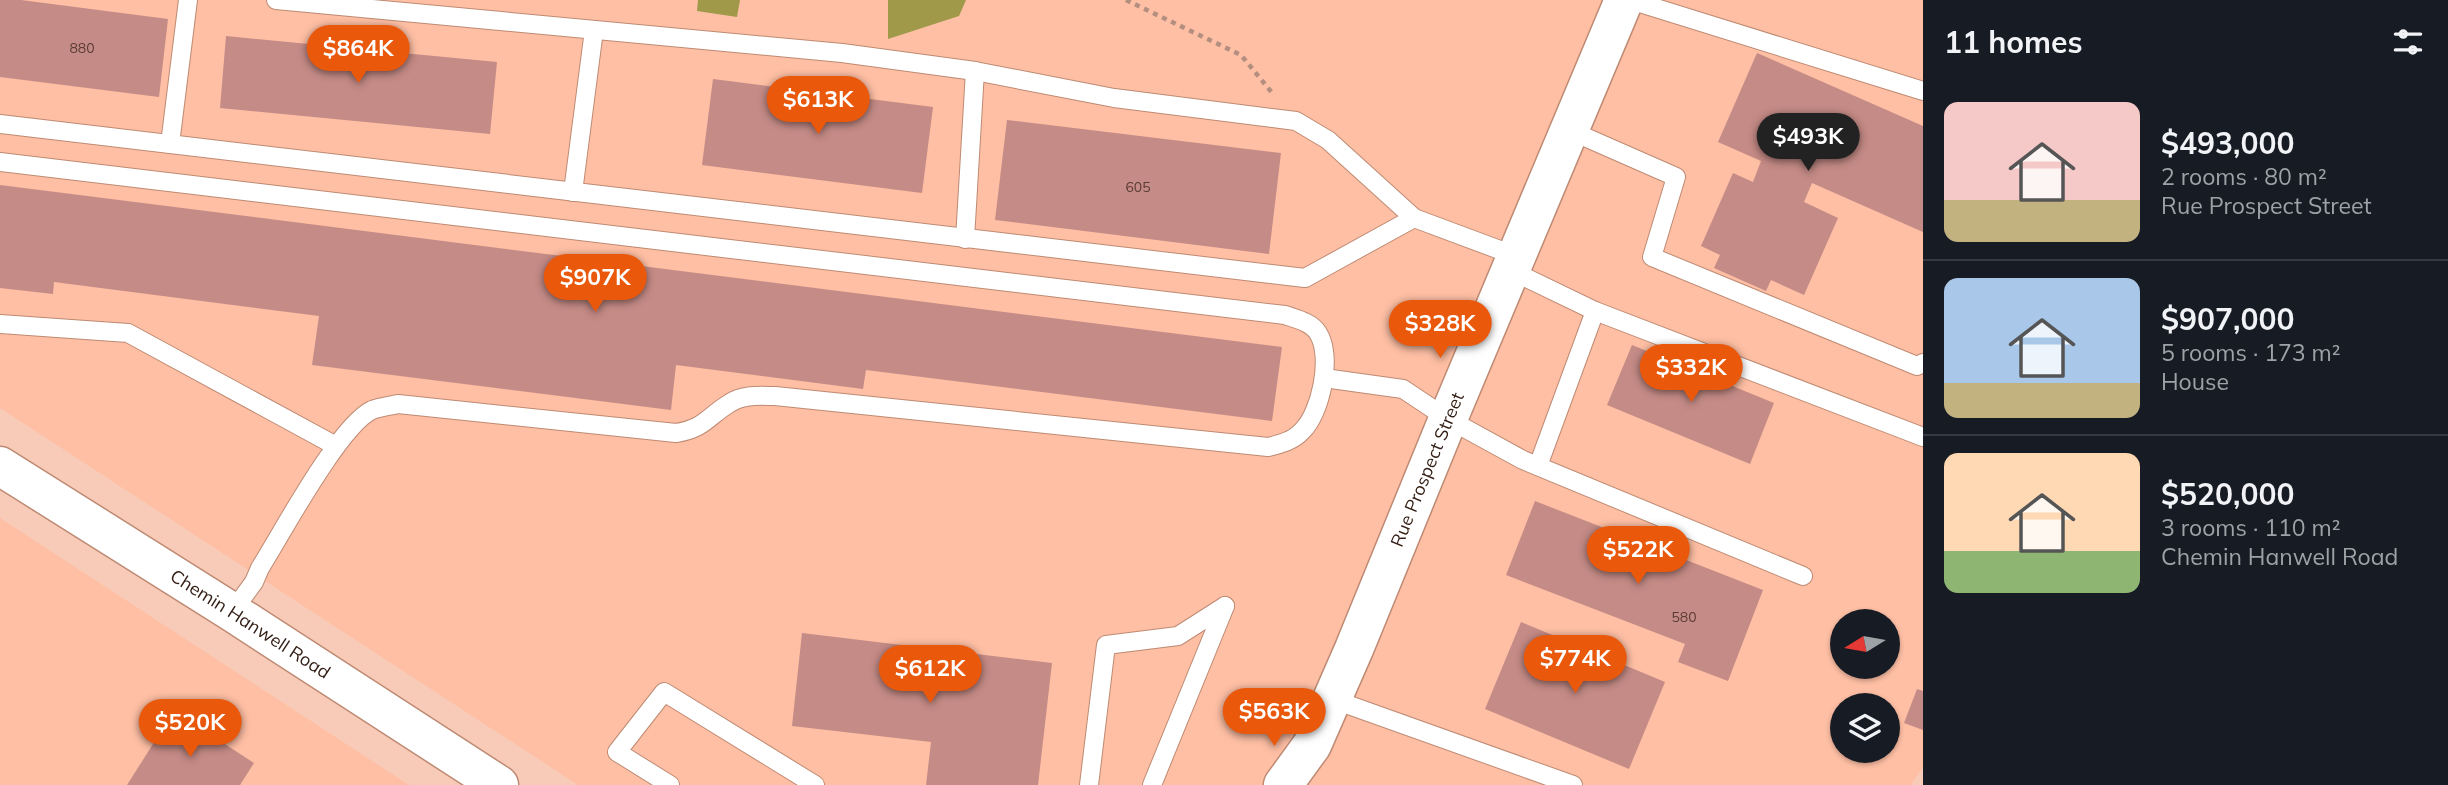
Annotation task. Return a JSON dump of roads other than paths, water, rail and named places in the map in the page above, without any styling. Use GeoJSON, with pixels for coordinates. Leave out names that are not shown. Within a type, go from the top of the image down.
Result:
{"type":"FeatureCollection","features":[{"type":"Feature","properties":{"kind":"main road","name":"Rue Prospect Street"},"geometry":{"type":"LineString","coordinates":[[1283,785],[1312,745],[1332,699],[1624,0]]}},
{"type":"Feature","properties":{"kind":"main road","name":"Chemin Hanwell Road"},"geometry":{"type":"LineString","coordinates":[[0,466],[499,785]]}},
{"type":"Feature","properties":{"kind":"main road","name":"Rue Prospect Street"},"geometry":{"type":"LineString","coordinates":[[1307,785],[1312,745]]}},
{"type":"Feature","properties":{"kind":"lane"},"geometry":{"type":"LineString","coordinates":[[170,145],[188,0]]}},
{"type":"Feature","properties":{"kind":"lane"},"geometry":{"type":"LineString","coordinates":[[276,0],[842,53],[975,71],[1114,98],[1296,121],[1328,140],[1414,218],[1513,263],[1595,311],[1923,437]]}},
{"type":"Feature","properties":{"kind":"lane"},"geometry":{"type":"LineString","coordinates":[[1630,0],[1923,91]]}},
{"type":"Feature","properties":{"kind":"lane"},"geometry":{"type":"LineString","coordinates":[[573,192],[594,30]]}},
{"type":"Feature","properties":{"kind":"lane"},"geometry":{"type":"LineString","coordinates":[[965,239],[975,71]]}},
{"type":"Feature","properties":{"kind":"lane"},"geometry":{"type":"LineString","coordinates":[[0,124],[1305,278],[1414,218]]}},
{"type":"Feature","properties":{"kind":"lane"},"geometry":{"type":"LineString","coordinates":[[1569,130],[1676,177],[1652,257],[1917,366],[1923,363]]}},
{"type":"Feature","properties":{"kind":"lane"},"geometry":{"type":"LineString","coordinates":[[0,162],[1285,315],[1310,325],[1319,334],[1323,348],[1324,378],[1315,414],[1303,431],[1286,443],[1268,447],[775,396],[748,396],[731,402],[692,431],[676,433],[398,404],[372,411],[352,425],[336,446],[254,582],[232,612]]}},
{"type":"Feature","properties":{"kind":"lane"},"geometry":{"type":"LineString","coordinates":[[1538,466],[1595,311]]}},
{"type":"Feature","properties":{"kind":"lane"},"geometry":{"type":"LineString","coordinates":[[0,324],[128,333],[336,446]]}},
{"type":"Feature","properties":{"kind":"lane"},"geometry":{"type":"LineString","coordinates":[[1324,378],[1403,388],[1447,419],[1538,466],[1803,576]]}},
{"type":"Feature","properties":{"kind":"lane"},"geometry":{"type":"LineString","coordinates":[[1089,785],[1106,645],[1178,636],[1226,606],[1153,785]]}},
{"type":"Feature","properties":{"kind":"lane"},"geometry":{"type":"LineString","coordinates":[[670,785],[618,752],[664,692],[815,785]]}},
{"type":"Feature","properties":{"kind":"lane"},"geometry":{"type":"LineString","coordinates":[[1332,699],[1573,785]]}}]}
